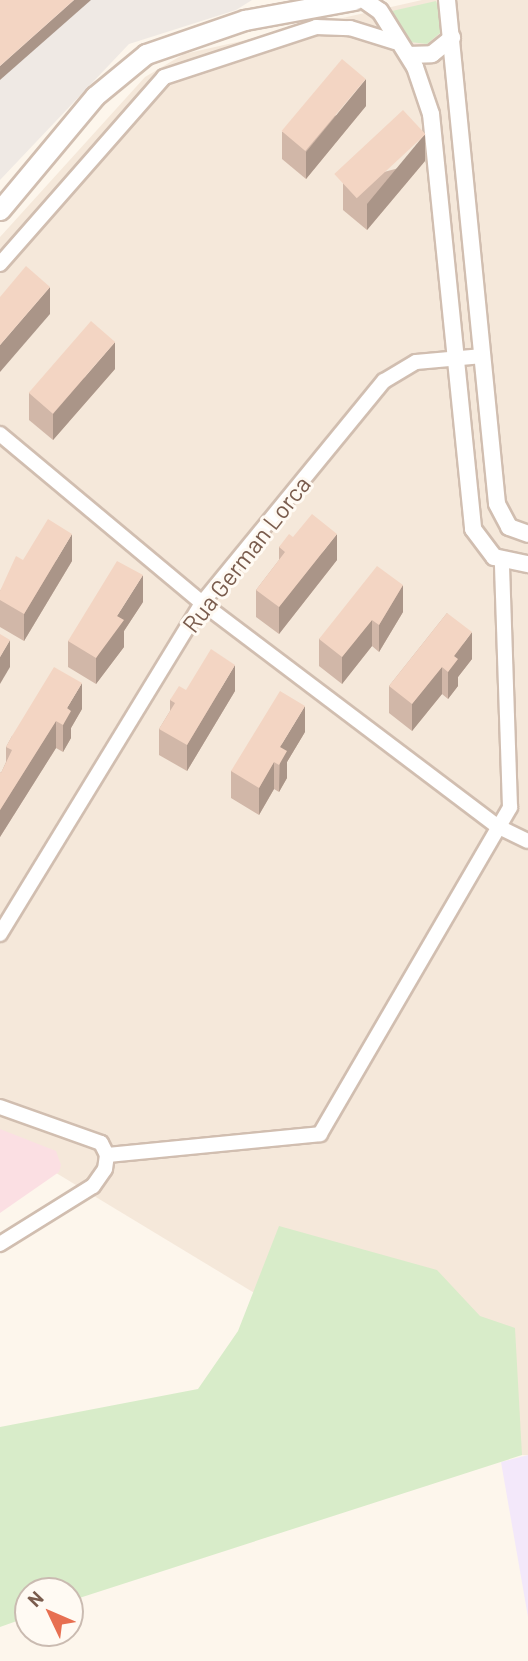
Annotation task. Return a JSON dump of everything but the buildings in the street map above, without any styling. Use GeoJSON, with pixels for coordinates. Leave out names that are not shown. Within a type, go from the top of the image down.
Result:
{"type":"FeatureCollection","features":[{"type":"Feature","properties":{"kind":"main road"},"geometry":{"type":"LineString","coordinates":[[0,210],[95,96],[146,54],[245,20],[354,0]]}},
{"type":"Feature","properties":{"kind":"street"},"geometry":{"type":"LineString","coordinates":[[363,0],[380,11],[395,42],[408,55],[422,81],[431,114],[472,529],[481,545],[502,561],[528,564]]}},
{"type":"Feature","properties":{"kind":"street"},"geometry":{"type":"LineString","coordinates":[[447,0],[499,513],[509,527],[528,534]]}},
{"type":"Feature","properties":{"kind":"street"},"geometry":{"type":"LineString","coordinates":[[0,264],[164,77],[316,27],[350,28],[395,42]]}},
{"type":"Feature","properties":{"kind":"street"},"geometry":{"type":"LineString","coordinates":[[408,55],[432,54],[452,38]]}},
{"type":"Feature","properties":{"kind":"street","name":"Rua German Lorca"},"geometry":{"type":"LineString","coordinates":[[0,934],[202,603],[384,381],[416,362],[483,356]]}},
{"type":"Feature","properties":{"kind":"street"},"geometry":{"type":"LineString","coordinates":[[0,434],[202,603],[497,826],[528,841]]}},
{"type":"Feature","properties":{"kind":"street"},"geometry":{"type":"LineString","coordinates":[[107,1156],[320,1134],[510,807],[502,561]]}},
{"type":"Feature","properties":{"kind":"street"},"geometry":{"type":"LineString","coordinates":[[0,1107],[101,1143],[107,1156],[106,1168],[93,1186],[0,1244]]}},
{"type":"Feature","properties":{"kind":"shaded area"},"geometry":{"type":"Polygon","coordinates":[[[0,0],[252,0],[236,10],[129,44],[0,180],[0,0]]]}},
{"type":"Feature","properties":{"kind":"shaded area"},"geometry":{"type":"Polygon","coordinates":[[[422,0],[528,0],[528,1455],[522,1455],[0,1139],[0,237],[145,77],[184,54],[422,0]]]}},
{"type":"Feature","properties":{"kind":"shaded area"},"geometry":{"type":"Polygon","coordinates":[[[0,1129],[56,1151],[61,1165],[59,1172],[0,1213],[0,1129]]]}},
{"type":"Feature","properties":{"kind":"shaded area"},"geometry":{"type":"Polygon","coordinates":[[[528,1455],[528,1617],[501,1462],[528,1455]]]}},
{"type":"Feature","properties":{"kind":"green space"},"geometry":{"type":"Polygon","coordinates":[[[436,1],[443,21],[440,33],[427,44],[410,42],[392,11],[436,1]]]}},
{"type":"Feature","properties":{"kind":"green space"},"geometry":{"type":"Polygon","coordinates":[[[279,1226],[437,1270],[480,1316],[515,1328],[522,1455],[84,1596],[84,1577],[14,1577],[14,1622],[0,1627],[0,1427],[198,1389],[238,1331],[279,1226]]]}}]}
